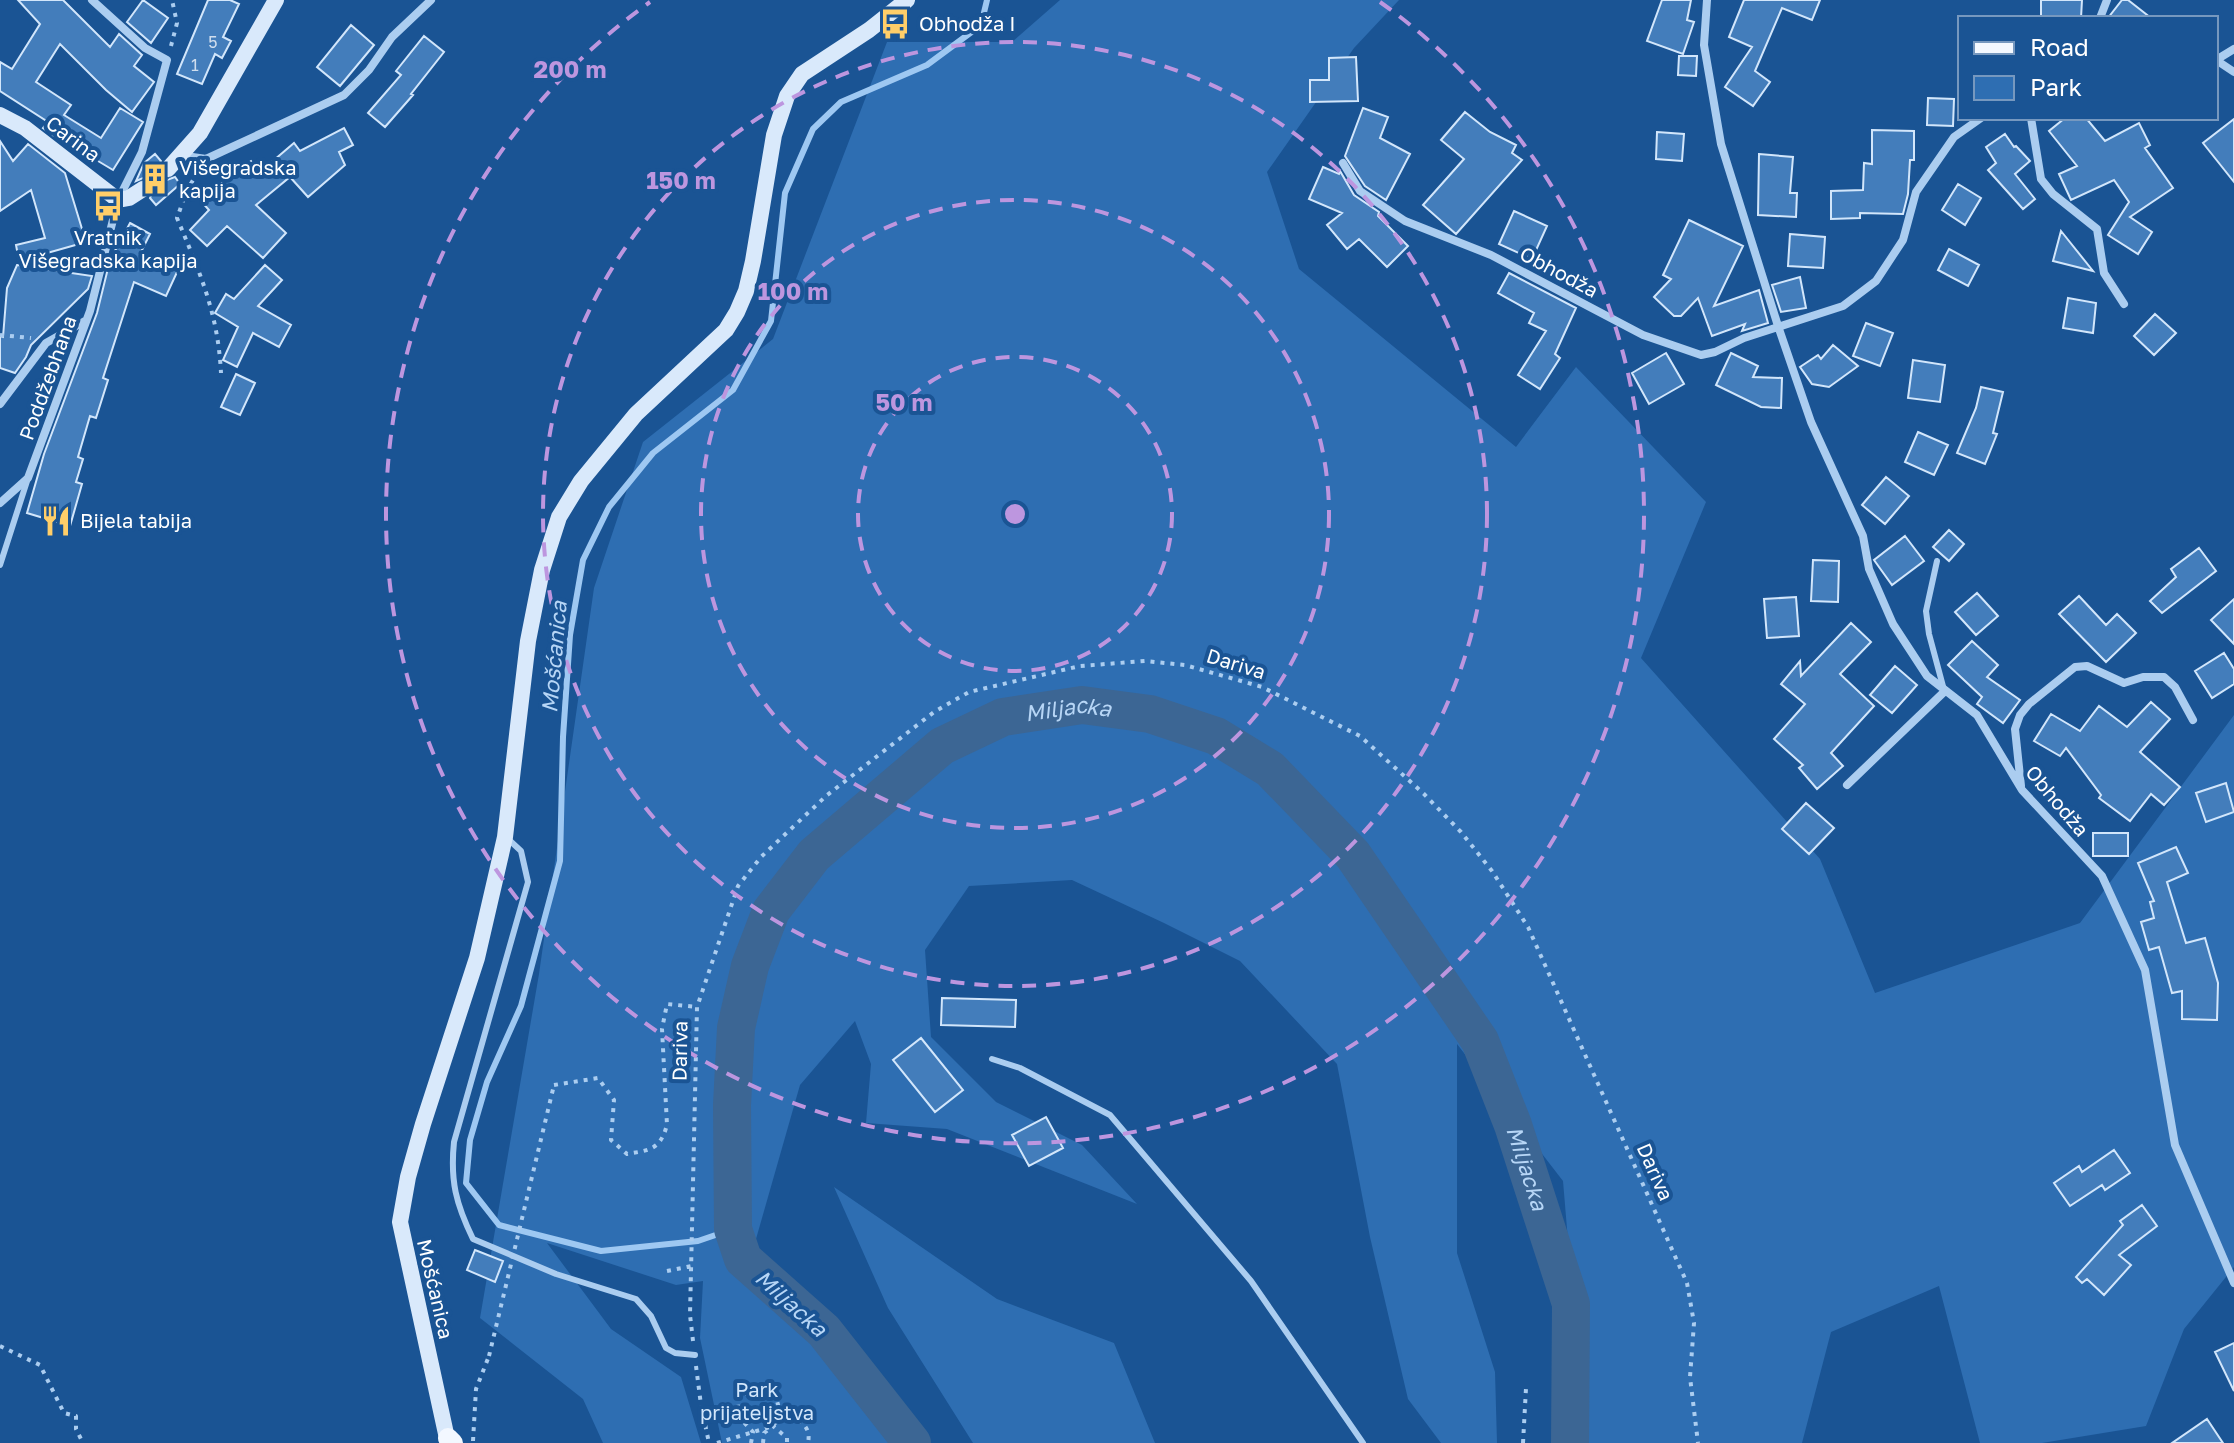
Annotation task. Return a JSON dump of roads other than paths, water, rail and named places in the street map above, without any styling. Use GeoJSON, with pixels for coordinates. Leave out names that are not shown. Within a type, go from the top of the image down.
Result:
{"type":"FeatureCollection","features":[{"type":"Feature","properties":{"kind":"main road"},"geometry":{"type":"LineString","coordinates":[[168,169],[200,133],[276,0]]}},
{"type":"Feature","properties":{"kind":"main road","name":"Mošćanica"},"geometry":{"type":"LineString","coordinates":[[450,1441],[400,1222],[408,1177],[423,1124],[477,958],[505,837],[528,641],[542,570],[559,517],[581,481],[636,414],[726,330],[737,312],[753,261],[774,135],[787,96],[802,74],[869,30],[907,0]]}},
{"type":"Feature","properties":{"kind":"main road","name":"Carina"},"geometry":{"type":"LineString","coordinates":[[0,115],[25,128],[118,200]]}},
{"type":"Feature","properties":{"kind":"main road"},"geometry":{"type":"LineString","coordinates":[[118,200],[129,198],[143,189]]}},
{"type":"Feature","properties":{"kind":"street","name":"Poddžebhana"},"geometry":{"type":"LineString","coordinates":[[28,478],[86,321],[118,200],[142,152],[167,60],[145,48],[92,0]]}},
{"type":"Feature","properties":{"kind":"street"},"geometry":{"type":"LineString","coordinates":[[179,154],[206,159],[344,95],[369,70],[392,37],[431,0]]}},
{"type":"Feature","properties":{"kind":"street","name":"Obhodža"},"geometry":{"type":"LineString","coordinates":[[1707,0],[1704,45],[1721,144],[1811,422],[1863,536],[1869,569],[1893,624],[1927,676],[1977,715],[2022,790],[2102,876],[2145,970],[2175,1145],[2234,1283]]}},
{"type":"Feature","properties":{"kind":"street","name":"Obhodža"},"geometry":{"type":"LineString","coordinates":[[1343,163],[1360,191],[1405,221],[1491,255],[1643,335],[1701,355],[1843,306],[1876,281],[1903,240],[1916,192],[1954,137],[1978,120]]}},
{"type":"Feature","properties":{"kind":"street"},"geometry":{"type":"LineString","coordinates":[[2031,120],[2041,179],[2053,194],[2097,229],[2104,273],[2124,304]]}},
{"type":"Feature","properties":{"kind":"street"},"geometry":{"type":"LineString","coordinates":[[0,404],[46,343],[86,321]]}},
{"type":"Feature","properties":{"kind":"street"},"geometry":{"type":"LineString","coordinates":[[0,503],[28,478]]}},
{"type":"Feature","properties":{"kind":"street"},"geometry":{"type":"LineString","coordinates":[[2022,790],[2015,729],[2020,715],[2075,667],[2087,666],[2124,683],[2143,677],[2164,677],[2175,687],[2193,720]]}},
{"type":"Feature","properties":{"kind":"street"},"geometry":{"type":"LineString","coordinates":[[1847,785],[1944,692]]}},
{"type":"Feature","properties":{"kind":"lane","name":"Poddžebhana"},"geometry":{"type":"LineString","coordinates":[[0,565],[28,478]]}},
{"type":"Feature","properties":{"kind":"lane"},"geometry":{"type":"LineString","coordinates":[[1937,561],[1926,611],[1944,692]]}},
{"type":"Feature","properties":{"kind":"lane"},"geometry":{"type":"LineString","coordinates":[[505,837],[521,851],[528,882],[454,1142],[451,1167],[458,1209],[473,1239],[556,1274],[636,1299],[651,1316],[666,1348],[675,1353],[695,1355]]}},
{"type":"Feature","properties":{"kind":"lane"},"geometry":{"type":"LineString","coordinates":[[992,1059],[1020,1068],[1110,1115],[1251,1281],[1363,1443]]}},
{"type":"Feature","properties":{"kind":"waterway","name":"Mošćanica"},"geometry":{"type":"LineString","coordinates":[[733,1229],[698,1241],[601,1251],[499,1225],[466,1183],[470,1140],[487,1082],[521,1006],[560,861],[563,737],[570,635],[583,560],[609,507],[653,453],[733,390],[771,321],[785,193],[813,129],[841,102],[927,65],[981,25],[987,0]]}},
{"type":"Feature","properties":{"kind":"waterway","name":"Miljacka"},"geometry":{"type":"LineString","coordinates":[[912,1443],[824,1331],[743,1259],[733,1229],[732,1105],[736,1028],[750,966],[771,911],[814,855],[942,746],[1003,717],[1082,705],[1150,714],[1216,736],[1270,769],[1353,855],[1480,1041],[1513,1125],[1571,1304],[1570,1443]]}},
{"type":"Feature","properties":{"kind":"tunnel"},"geometry":{"type":"LineString","coordinates":[[143,189],[168,169]]}},
{"type":"Feature","properties":{"kind":"place","name":"Obhodža I"},"geometry":{"type":"Point","coordinates":[895,24]}},
{"type":"Feature","properties":{"kind":"place","name":"Višegradska kapija"},"geometry":{"type":"Point","coordinates":[155,179]}},
{"type":"Feature","properties":{"kind":"place","name":"Vratnik Višegradska kapija"},"geometry":{"type":"Point","coordinates":[108,206]}},
{"type":"Feature","properties":{"kind":"place","name":"Bijela tabija"},"geometry":{"type":"Point","coordinates":[56,521]}},
{"type":"Feature","properties":{"kind":"park label","name":"Park prijateljstva"},"geometry":{"type":"Point","coordinates":[757,1402]}}]}
